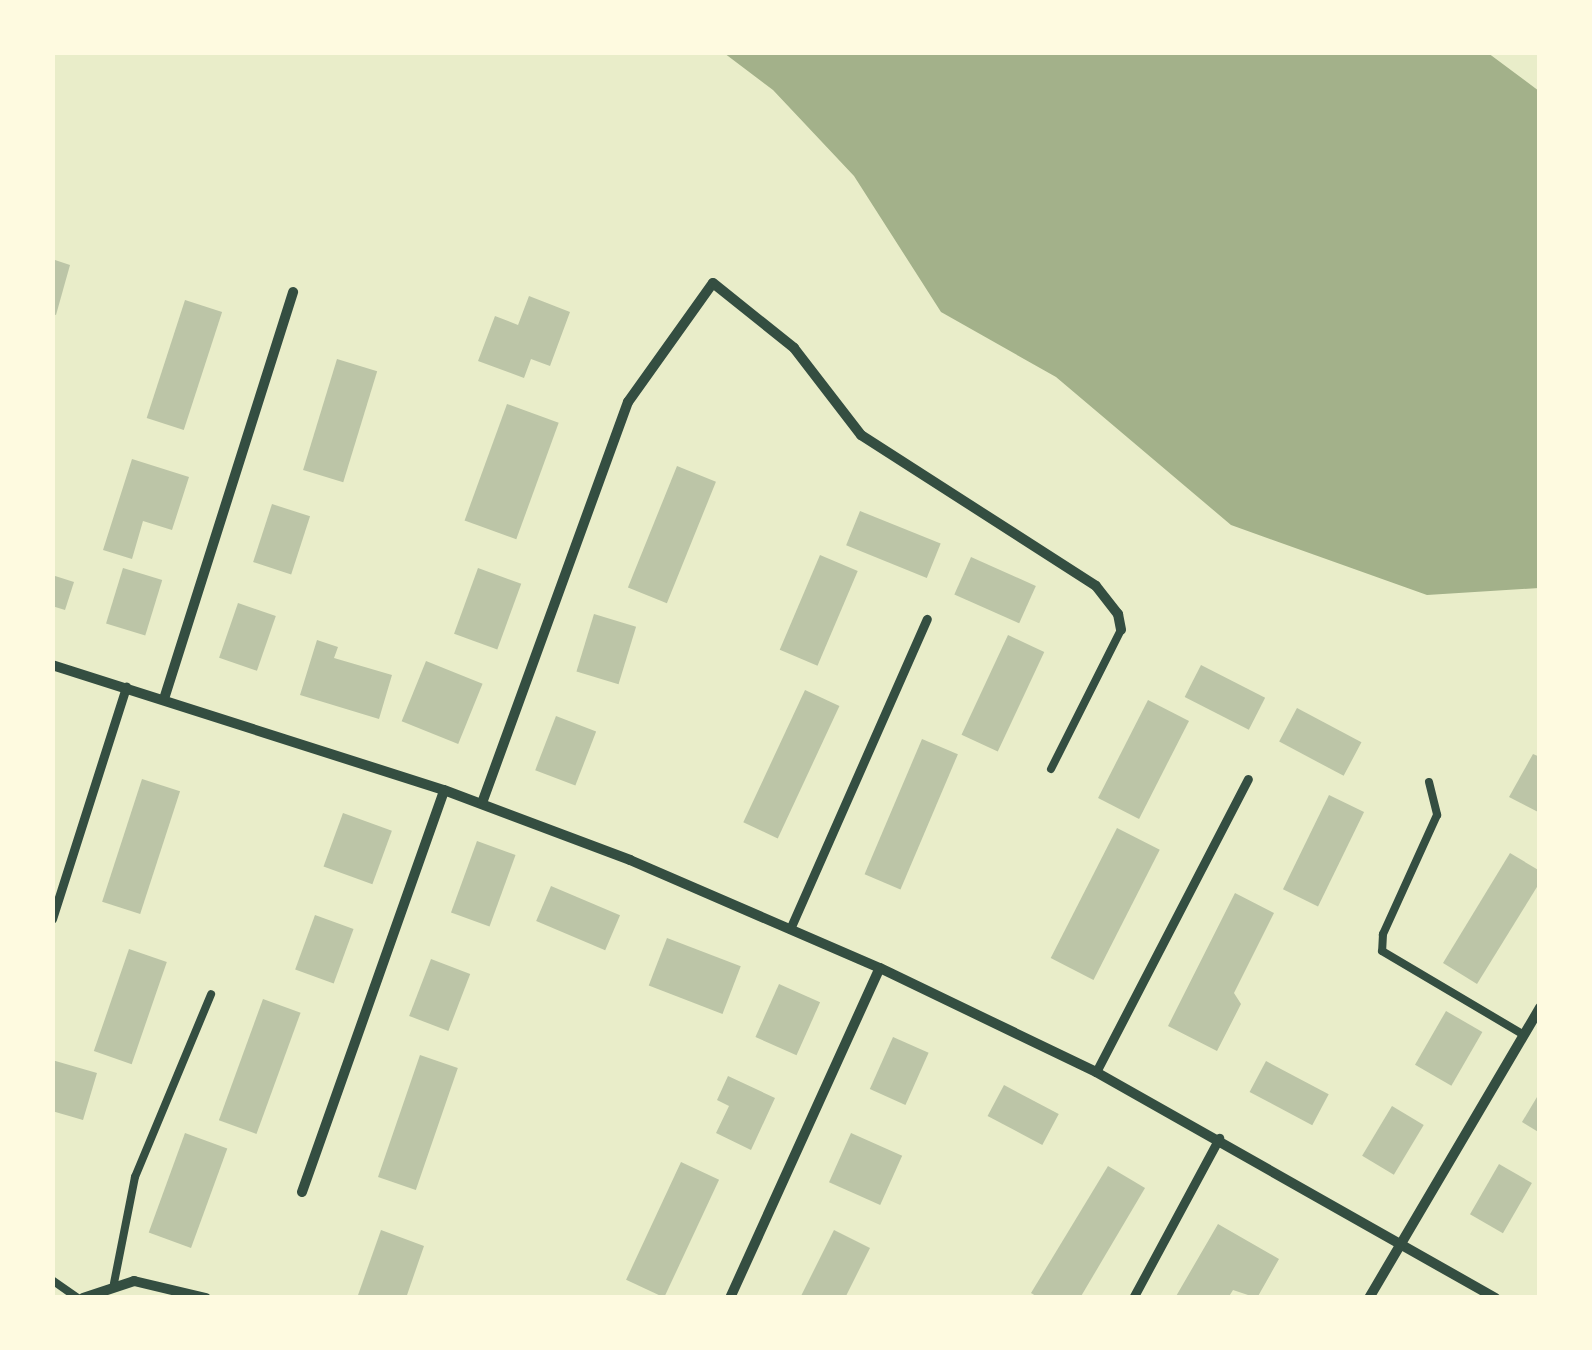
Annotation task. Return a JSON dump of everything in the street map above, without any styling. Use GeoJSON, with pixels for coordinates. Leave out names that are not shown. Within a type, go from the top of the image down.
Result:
{"type":"FeatureCollection","features":[{"type":"Feature","properties":{"kind":"street"},"geometry":{"type":"LineString","coordinates":[[482,804],[628,402],[713,283],[794,348],[861,435],[1096,586],[1108,596],[1121,630]]}},
{"type":"Feature","properties":{"kind":"street"},"geometry":{"type":"LineString","coordinates":[[164,699],[293,292]]}},
{"type":"Feature","properties":{"kind":"street"},"geometry":{"type":"LineString","coordinates":[[790,929],[927,619]]}},
{"type":"Feature","properties":{"kind":"street"},"geometry":{"type":"LineString","coordinates":[[52,665],[444,790],[880,968],[1096,1072],[1220,1138],[1496,1298]]}},
{"type":"Feature","properties":{"kind":"street"},"geometry":{"type":"LineString","coordinates":[[52,919],[126,687]]}},
{"type":"Feature","properties":{"kind":"street"},"geometry":{"type":"LineString","coordinates":[[1096,1072],[1248,779]]}},
{"type":"Feature","properties":{"kind":"street"},"geometry":{"type":"LineString","coordinates":[[302,1192],[444,790]]}},
{"type":"Feature","properties":{"kind":"street"},"geometry":{"type":"LineString","coordinates":[[730,1298],[880,968]]}},
{"type":"Feature","properties":{"kind":"street"},"geometry":{"type":"LineString","coordinates":[[1369,1298],[1540,1008]]}},
{"type":"Feature","properties":{"kind":"street"},"geometry":{"type":"LineString","coordinates":[[1133,1298],[1220,1138]]}},
{"type":"Feature","properties":{"kind":"street"},"geometry":{"type":"LineString","coordinates":[[80,1298],[114,1283],[164,1284],[206,1298]]}},
{"type":"Feature","properties":{"kind":"lane"},"geometry":{"type":"LineString","coordinates":[[1051,769],[1121,630]]}},
{"type":"Feature","properties":{"kind":"lane"},"geometry":{"type":"LineString","coordinates":[[1429,782],[1438,815],[1383,934],[1382,950],[1524,1035]]}},
{"type":"Feature","properties":{"kind":"lane"},"geometry":{"type":"LineString","coordinates":[[114,1283],[135,1176],[211,994]]}},
{"type":"Feature","properties":{"kind":"lane"},"geometry":{"type":"LineString","coordinates":[[52,1280],[80,1298]]}},
{"type":"Feature","properties":{"kind":"shaded area"},"geometry":{"type":"Polygon","coordinates":[[[724,53],[1488,53],[1539,91],[1539,588],[1427,595],[1231,525],[1056,377],[941,312],[854,176],[773,90],[724,53]]]}},
{"type":"Feature","properties":{"kind":"building"},"geometry":{"type":"Polygon","coordinates":[[[52,259],[70,265],[56,315],[52,314],[52,259]]]}},
{"type":"Feature","properties":{"kind":"building"},"geometry":{"type":"Polygon","coordinates":[[[529,296],[570,312],[550,366],[531,359],[524,378],[478,361],[495,316],[518,325],[529,296]]]}},
{"type":"Feature","properties":{"kind":"building"},"geometry":{"type":"Polygon","coordinates":[[[185,300],[222,312],[184,430],[147,418],[185,300]]]}},
{"type":"Feature","properties":{"kind":"building"},"geometry":{"type":"Polygon","coordinates":[[[337,359],[377,371],[343,482],[303,470],[337,359]]]}},
{"type":"Feature","properties":{"kind":"building"},"geometry":{"type":"Polygon","coordinates":[[[507,404],[559,423],[516,539],[465,521],[507,404]]]}},
{"type":"Feature","properties":{"kind":"building"},"geometry":{"type":"Polygon","coordinates":[[[132,459],[189,477],[172,530],[143,521],[132,559],[103,550],[132,459]]]}},
{"type":"Feature","properties":{"kind":"building"},"geometry":{"type":"Polygon","coordinates":[[[677,466],[716,482],[667,603],[628,587],[677,466]]]}},
{"type":"Feature","properties":{"kind":"building"},"geometry":{"type":"Polygon","coordinates":[[[272,504],[310,516],[291,574],[253,562],[272,504]]]}},
{"type":"Feature","properties":{"kind":"building"},"geometry":{"type":"Polygon","coordinates":[[[860,511],[941,544],[927,578],[846,545],[860,511]]]}},
{"type":"Feature","properties":{"kind":"building"},"geometry":{"type":"Polygon","coordinates":[[[820,555],[858,571],[817,666],[780,650],[820,555]]]}},
{"type":"Feature","properties":{"kind":"building"},"geometry":{"type":"Polygon","coordinates":[[[971,557],[1036,586],[1019,623],[954,594],[971,557]]]}},
{"type":"Feature","properties":{"kind":"building"},"geometry":{"type":"Polygon","coordinates":[[[123,568],[162,580],[145,635],[106,623],[123,568]]]}},
{"type":"Feature","properties":{"kind":"building"},"geometry":{"type":"Polygon","coordinates":[[[478,568],[521,584],[497,650],[454,634],[478,568]]]}},
{"type":"Feature","properties":{"kind":"building"},"geometry":{"type":"Polygon","coordinates":[[[52,575],[74,582],[65,610],[52,606],[52,575]]]}},
{"type":"Feature","properties":{"kind":"building"},"geometry":{"type":"Polygon","coordinates":[[[238,603],[276,616],[257,671],[219,658],[238,603]]]}},
{"type":"Feature","properties":{"kind":"building"},"geometry":{"type":"Polygon","coordinates":[[[594,614],[636,627],[619,684],[576,671],[594,614]]]}},
{"type":"Feature","properties":{"kind":"building"},"geometry":{"type":"Polygon","coordinates":[[[1008,635],[1044,652],[998,752],[962,735],[1008,635]]]}},
{"type":"Feature","properties":{"kind":"building"},"geometry":{"type":"Polygon","coordinates":[[[317,640],[338,647],[334,658],[392,675],[379,719],[300,695],[317,640]]]}},
{"type":"Feature","properties":{"kind":"building"},"geometry":{"type":"Polygon","coordinates":[[[426,661],[483,684],[458,744],[402,721],[426,661]]]}},
{"type":"Feature","properties":{"kind":"building"},"geometry":{"type":"Polygon","coordinates":[[[1201,665],[1265,698],[1249,730],[1185,697],[1201,665]]]}},
{"type":"Feature","properties":{"kind":"building"},"geometry":{"type":"Polygon","coordinates":[[[805,690],[839,706],[778,838],[743,822],[805,690]]]}},
{"type":"Feature","properties":{"kind":"building"},"geometry":{"type":"Polygon","coordinates":[[[1148,700],[1189,721],[1139,819],[1098,798],[1148,700]]]}},
{"type":"Feature","properties":{"kind":"building"},"geometry":{"type":"Polygon","coordinates":[[[1297,708],[1361,742],[1344,776],[1279,742],[1297,708]]]}},
{"type":"Feature","properties":{"kind":"building"},"geometry":{"type":"Polygon","coordinates":[[[556,716],[596,731],[575,786],[535,770],[556,716]]]}},
{"type":"Feature","properties":{"kind":"building"},"geometry":{"type":"Polygon","coordinates":[[[922,739],[958,754],[900,890],[865,874],[922,739]]]}},
{"type":"Feature","properties":{"kind":"building"},"geometry":{"type":"Polygon","coordinates":[[[1533,754],[1540,757],[1540,813],[1509,797],[1533,754]]]}},
{"type":"Feature","properties":{"kind":"building"},"geometry":{"type":"Polygon","coordinates":[[[142,779],[180,791],[140,914],[102,902],[142,779]]]}},
{"type":"Feature","properties":{"kind":"building"},"geometry":{"type":"Polygon","coordinates":[[[1329,795],[1364,812],[1318,906],[1283,889],[1329,795]]]}},
{"type":"Feature","properties":{"kind":"building"},"geometry":{"type":"Polygon","coordinates":[[[343,813],[392,831],[372,884],[324,867],[343,813]]]}},
{"type":"Feature","properties":{"kind":"building"},"geometry":{"type":"Polygon","coordinates":[[[1117,828],[1160,850],[1093,980],[1051,958],[1117,828]]]}},
{"type":"Feature","properties":{"kind":"building"},"geometry":{"type":"Polygon","coordinates":[[[477,841],[516,855],[490,926],[451,912],[477,841]]]}},
{"type":"Feature","properties":{"kind":"building"},"geometry":{"type":"Polygon","coordinates":[[[1510,853],[1540,871],[1540,882],[1477,984],[1443,963],[1510,853]]]}},
{"type":"Feature","properties":{"kind":"building"},"geometry":{"type":"Polygon","coordinates":[[[551,886],[620,915],[605,950],[536,921],[551,886]]]}},
{"type":"Feature","properties":{"kind":"building"},"geometry":{"type":"Polygon","coordinates":[[[1235,893],[1274,913],[1234,993],[1241,1004],[1217,1051],[1168,1026],[1235,893]]]}},
{"type":"Feature","properties":{"kind":"building"},"geometry":{"type":"Polygon","coordinates":[[[315,915],[354,929],[334,984],[295,970],[315,915]]]}},
{"type":"Feature","properties":{"kind":"building"},"geometry":{"type":"Polygon","coordinates":[[[667,938],[741,966],[722,1014],[649,986],[667,938]]]}},
{"type":"Feature","properties":{"kind":"building"},"geometry":{"type":"Polygon","coordinates":[[[129,949],[167,962],[132,1064],[94,1051],[129,949]]]}},
{"type":"Feature","properties":{"kind":"building"},"geometry":{"type":"Polygon","coordinates":[[[431,959],[470,974],[448,1031],[409,1016],[431,959]]]}},
{"type":"Feature","properties":{"kind":"building"},"geometry":{"type":"Polygon","coordinates":[[[779,984],[820,1002],[797,1055],[755,1037],[779,984]]]}},
{"type":"Feature","properties":{"kind":"building"},"geometry":{"type":"Polygon","coordinates":[[[263,999],[301,1013],[256,1134],[219,1120],[263,999]]]}},
{"type":"Feature","properties":{"kind":"building"},"geometry":{"type":"Polygon","coordinates":[[[1446,1011],[1482,1032],[1451,1086],[1415,1065],[1446,1011]]]}},
{"type":"Feature","properties":{"kind":"building"},"geometry":{"type":"Polygon","coordinates":[[[893,1037],[929,1053],[905,1105],[870,1089],[893,1037]]]}},
{"type":"Feature","properties":{"kind":"building"},"geometry":{"type":"Polygon","coordinates":[[[420,1055],[458,1068],[416,1190],[378,1177],[420,1055]]]}},
{"type":"Feature","properties":{"kind":"building"},"geometry":{"type":"Polygon","coordinates":[[[52,1060],[97,1073],[83,1120],[52,1111],[52,1060]]]}},
{"type":"Feature","properties":{"kind":"building"},"geometry":{"type":"Polygon","coordinates":[[[1266,1061],[1329,1094],[1312,1125],[1250,1092],[1266,1061]]]}},
{"type":"Feature","properties":{"kind":"building"},"geometry":{"type":"Polygon","coordinates":[[[728,1076],[775,1098],[751,1150],[716,1133],[729,1106],[717,1100],[728,1076]]]}},
{"type":"Feature","properties":{"kind":"building"},"geometry":{"type":"Polygon","coordinates":[[[1004,1085],[1059,1114],[1042,1145],[988,1116],[1004,1085]]]}},
{"type":"Feature","properties":{"kind":"building"},"geometry":{"type":"Polygon","coordinates":[[[1540,1092],[1540,1133],[1522,1122],[1540,1092]]]}},
{"type":"Feature","properties":{"kind":"building"},"geometry":{"type":"Polygon","coordinates":[[[1392,1106],[1424,1125],[1394,1175],[1362,1156],[1392,1106]]]}},
{"type":"Feature","properties":{"kind":"building"},"geometry":{"type":"Polygon","coordinates":[[[185,1133],[227,1148],[191,1248],[149,1233],[185,1133]]]}},
{"type":"Feature","properties":{"kind":"building"},"geometry":{"type":"Polygon","coordinates":[[[851,1133],[902,1156],[880,1205],[829,1182],[851,1133]]]}},
{"type":"Feature","properties":{"kind":"building"},"geometry":{"type":"Polygon","coordinates":[[[681,1162],[719,1180],[664,1298],[626,1280],[681,1162]]]}},
{"type":"Feature","properties":{"kind":"building"},"geometry":{"type":"Polygon","coordinates":[[[1499,1164],[1532,1183],[1503,1233],[1470,1214],[1499,1164]]]}},
{"type":"Feature","properties":{"kind":"building"},"geometry":{"type":"Polygon","coordinates":[[[1108,1166],[1145,1188],[1080,1298],[1039,1298],[1031,1293],[1108,1166]]]}},
{"type":"Feature","properties":{"kind":"building"},"geometry":{"type":"Polygon","coordinates":[[[1218,1224],[1279,1259],[1257,1298],[1233,1290],[1228,1298],[1175,1298],[1218,1224]]]}},
{"type":"Feature","properties":{"kind":"building"},"geometry":{"type":"Polygon","coordinates":[[[381,1230],[424,1246],[406,1298],[357,1298],[381,1230]]]}},
{"type":"Feature","properties":{"kind":"building"},"geometry":{"type":"Polygon","coordinates":[[[834,1230],[870,1248],[845,1298],[800,1298],[834,1230]]]}}]}
